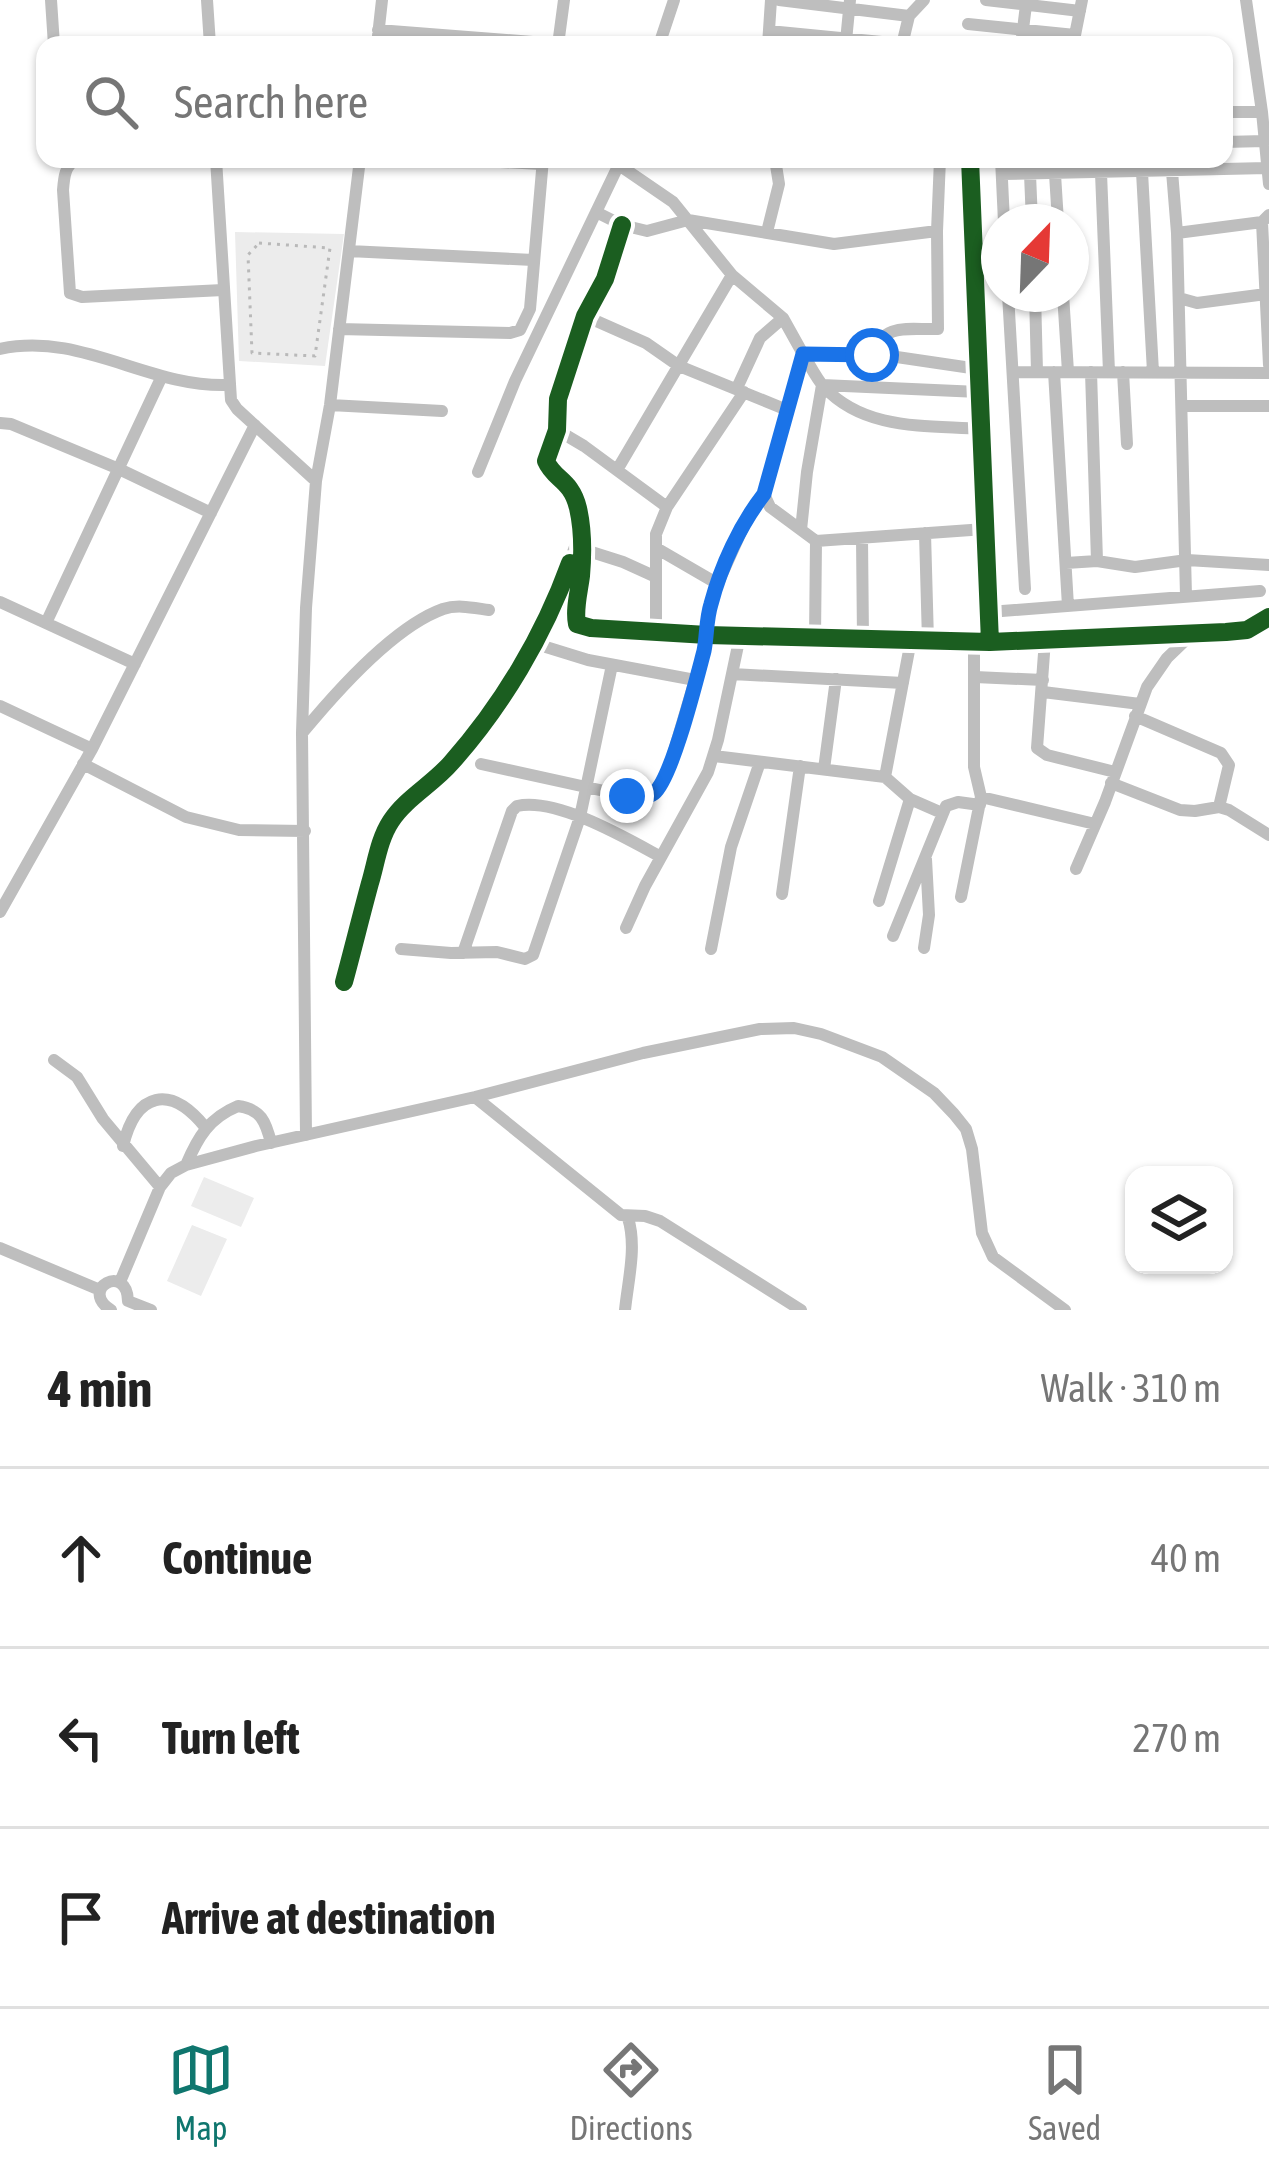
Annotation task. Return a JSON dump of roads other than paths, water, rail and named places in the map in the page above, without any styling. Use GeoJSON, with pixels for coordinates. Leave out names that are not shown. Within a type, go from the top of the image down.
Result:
{"type":"FeatureCollection","features":[{"type":"Feature","properties":{"kind":"street"},"geometry":{"type":"LineString","coordinates":[[51,0],[53,36]]}},
{"type":"Feature","properties":{"kind":"street"},"geometry":{"type":"LineString","coordinates":[[207,0],[209,36]]}},
{"type":"Feature","properties":{"kind":"street"},"geometry":{"type":"LineString","coordinates":[[377,36],[382,0]]}},
{"type":"Feature","properties":{"kind":"street"},"geometry":{"type":"LineString","coordinates":[[559,36],[564,0]]}},
{"type":"Feature","properties":{"kind":"street"},"geometry":{"type":"LineString","coordinates":[[662,36],[674,0]]}},
{"type":"Feature","properties":{"kind":"street"},"geometry":{"type":"LineString","coordinates":[[769,36],[775,0],[850,4],[909,16]]}},
{"type":"Feature","properties":{"kind":"street"},"geometry":{"type":"LineString","coordinates":[[904,36],[909,16],[924,0]]}},
{"type":"Feature","properties":{"kind":"street"},"geometry":{"type":"LineString","coordinates":[[986,0],[1081,5],[1075,36]]}},
{"type":"Feature","properties":{"kind":"street"},"geometry":{"type":"LineString","coordinates":[[1246,0],[1269,184]]}},
{"type":"Feature","properties":{"kind":"street"},"geometry":{"type":"LineString","coordinates":[[847,36],[850,4]]}},
{"type":"Feature","properties":{"kind":"street"},"geometry":{"type":"LineString","coordinates":[[1022,36],[1027,4]]}},
{"type":"Feature","properties":{"kind":"street"},"geometry":{"type":"LineString","coordinates":[[968,24],[1054,36]]}},
{"type":"Feature","properties":{"kind":"street"},"geometry":{"type":"LineString","coordinates":[[378,30],[455,36]]}},
{"type":"Feature","properties":{"kind":"street"},"geometry":{"type":"LineString","coordinates":[[1233,112],[1262,112]]}},
{"type":"Feature","properties":{"kind":"street"},"geometry":{"type":"LineString","coordinates":[[1233,142],[1265,141]]}},
{"type":"Feature","properties":{"kind":"street"},"geometry":{"type":"LineString","coordinates":[[1233,167],[1267,168]]}},
{"type":"Feature","properties":{"kind":"street"},"geometry":{"type":"LineString","coordinates":[[68,168],[63,190],[70,293],[223,290]]}},
{"type":"Feature","properties":{"kind":"street"},"geometry":{"type":"LineString","coordinates":[[216,168],[231,400],[316,481]]}},
{"type":"Feature","properties":{"kind":"street"},"geometry":{"type":"LineString","coordinates":[[306,1135],[302,733],[306,608],[316,481],[359,168]]}},
{"type":"Feature","properties":{"kind":"street"},"geometry":{"type":"LineString","coordinates":[[339,329],[520,330],[530,310],[542,168]]}},
{"type":"Feature","properties":{"kind":"street"},"geometry":{"type":"LineString","coordinates":[[478,472],[515,381],[617,168]]}},
{"type":"Feature","properties":{"kind":"street"},"geometry":{"type":"LineString","coordinates":[[628,168],[659,190],[732,275],[783,318],[822,385],[849,407],[874,420],[981,429]]}},
{"type":"Feature","properties":{"kind":"street"},"geometry":{"type":"LineString","coordinates":[[767,232],[779,184],[776,168]]}},
{"type":"Feature","properties":{"kind":"street"},"geometry":{"type":"LineString","coordinates":[[872,355],[879,337],[887,332],[938,329],[940,168]]}},
{"type":"Feature","properties":{"kind":"street"},"geometry":{"type":"LineString","coordinates":[[970,168],[990,642]]}},
{"type":"Feature","properties":{"kind":"street"},"geometry":{"type":"LineString","coordinates":[[1001,168],[1003,204]]}},
{"type":"Feature","properties":{"kind":"street"},"geometry":{"type":"LineString","coordinates":[[1008,168],[1030,174],[1136,168],[1153,372]]}},
{"type":"Feature","properties":{"kind":"street"},"geometry":{"type":"LineString","coordinates":[[1171,168],[1186,596]]}},
{"type":"Feature","properties":{"kind":"street"},"geometry":{"type":"LineString","coordinates":[[1059,204],[1060,169]]}},
{"type":"Feature","properties":{"kind":"street"},"geometry":{"type":"LineString","coordinates":[[1101,173],[1116,372],[1127,444]]}},
{"type":"Feature","properties":{"kind":"street"},"geometry":{"type":"LineString","coordinates":[[1030,174],[1031,204]]}},
{"type":"Feature","properties":{"kind":"street"},"geometry":{"type":"LineString","coordinates":[[596,212],[647,231],[688,220],[833,244],[937,231]]}},
{"type":"Feature","properties":{"kind":"street"},"geometry":{"type":"LineString","coordinates":[[1013,372],[1269,369],[1266,219],[1177,233]]}},
{"type":"Feature","properties":{"kind":"street"},"geometry":{"type":"LineString","coordinates":[[622,225],[558,399],[547,466],[572,491],[582,529],[577,624],[707,635],[990,642],[1247,630],[1269,617]]}},
{"type":"Feature","properties":{"kind":"street"},"geometry":{"type":"LineString","coordinates":[[349,251],[533,260]]}},
{"type":"Feature","properties":{"kind":"street"},"geometry":{"type":"LineString","coordinates":[[617,470],[732,275]]}},
{"type":"Feature","properties":{"kind":"street"},"geometry":{"type":"LineString","coordinates":[[1179,298],[1197,303],[1266,295]]}},
{"type":"Feature","properties":{"kind":"street"},"geometry":{"type":"LineString","coordinates":[[1009,312],[1025,589]]}},
{"type":"Feature","properties":{"kind":"street"},"geometry":{"type":"LineString","coordinates":[[1035,312],[1037,372]]}},
{"type":"Feature","properties":{"kind":"street"},"geometry":{"type":"LineString","coordinates":[[1063,312],[1068,606]]}},
{"type":"Feature","properties":{"kind":"street"},"geometry":{"type":"LineString","coordinates":[[586,316],[646,344],[679,366],[788,410]]}},
{"type":"Feature","properties":{"kind":"street"},"geometry":{"type":"LineString","coordinates":[[656,632],[656,534],[667,507],[741,390],[760,338],[783,318]]}},
{"type":"Feature","properties":{"kind":"street"},"geometry":{"type":"LineString","coordinates":[[0,350],[23,344],[56,346],[204,386],[228,385]]}},
{"type":"Feature","properties":{"kind":"street"},"geometry":{"type":"LineString","coordinates":[[803,354],[872,355],[978,369]]}},
{"type":"Feature","properties":{"kind":"street"},"geometry":{"type":"LineString","coordinates":[[481,764],[585,788],[643,798],[652,795],[668,770],[718,584],[750,512],[764,494],[803,354]]}},
{"type":"Feature","properties":{"kind":"street"},"geometry":{"type":"LineString","coordinates":[[1091,372],[1097,561]]}},
{"type":"Feature","properties":{"kind":"street"},"geometry":{"type":"LineString","coordinates":[[46,623],[162,376]]}},
{"type":"Feature","properties":{"kind":"street"},"geometry":{"type":"LineString","coordinates":[[822,385],[980,392]]}},
{"type":"Feature","properties":{"kind":"street"},"geometry":{"type":"LineString","coordinates":[[801,530],[822,385]]}},
{"type":"Feature","properties":{"kind":"street"},"geometry":{"type":"LineString","coordinates":[[330,405],[442,411]]}},
{"type":"Feature","properties":{"kind":"street"},"geometry":{"type":"LineString","coordinates":[[1182,406],[1269,406]]}},
{"type":"Feature","properties":{"kind":"street"},"geometry":{"type":"LineString","coordinates":[[0,423],[119,469],[211,513]]}},
{"type":"Feature","properties":{"kind":"street"},"geometry":{"type":"LineString","coordinates":[[1,909],[92,749],[255,425]]}},
{"type":"Feature","properties":{"kind":"street"},"geometry":{"type":"LineString","coordinates":[[556,430],[667,507]]}},
{"type":"Feature","properties":{"kind":"street"},"geometry":{"type":"LineString","coordinates":[[764,494],[770,507],[816,541],[986,530]]}},
{"type":"Feature","properties":{"kind":"street"},"geometry":{"type":"LineString","coordinates":[[344,982],[390,822],[442,775],[489,714],[556,598],[582,529]]}},
{"type":"Feature","properties":{"kind":"street"},"geometry":{"type":"LineString","coordinates":[[925,533],[928,640]]}},
{"type":"Feature","properties":{"kind":"street"},"geometry":{"type":"LineString","coordinates":[[862,538],[862,639]]}},
{"type":"Feature","properties":{"kind":"street"},"geometry":{"type":"LineString","coordinates":[[815,638],[816,541]]}},
{"type":"Feature","properties":{"kind":"street"},"geometry":{"type":"LineString","coordinates":[[656,548],[718,584]]}},
{"type":"Feature","properties":{"kind":"street"},"geometry":{"type":"LineString","coordinates":[[583,549],[656,578]]}},
{"type":"Feature","properties":{"kind":"street"},"geometry":{"type":"LineString","coordinates":[[1066,563],[1097,561],[1135,567],[1186,560],[1269,565]]}},
{"type":"Feature","properties":{"kind":"street"},"geometry":{"type":"LineString","coordinates":[[989,612],[1260,591]]}},
{"type":"Feature","properties":{"kind":"street"},"geometry":{"type":"LineString","coordinates":[[0,602],[135,664]]}},
{"type":"Feature","properties":{"kind":"street"},"geometry":{"type":"LineString","coordinates":[[302,733],[354,674],[408,630],[448,608],[489,610]]}},
{"type":"Feature","properties":{"kind":"street"},"geometry":{"type":"LineString","coordinates":[[1076,869],[1148,687],[1167,658],[1192,634]]}},
{"type":"Feature","properties":{"kind":"street"},"geometry":{"type":"LineString","coordinates":[[626,928],[708,772],[740,636]]}},
{"type":"Feature","properties":{"kind":"street"},"geometry":{"type":"LineString","coordinates":[[885,778],[911,640]]}},
{"type":"Feature","properties":{"kind":"street"},"geometry":{"type":"LineString","coordinates":[[1046,640],[1037,748],[1113,777],[1180,810],[1219,807],[1269,835]]}},
{"type":"Feature","properties":{"kind":"street"},"geometry":{"type":"LineString","coordinates":[[961,897],[980,801],[974,766],[974,641]]}},
{"type":"Feature","properties":{"kind":"street"},"geometry":{"type":"LineString","coordinates":[[533,643],[612,665],[695,680]]}},
{"type":"Feature","properties":{"kind":"street"},"geometry":{"type":"LineString","coordinates":[[401,949],[497,952],[525,959],[533,955],[580,817],[612,665]]}},
{"type":"Feature","properties":{"kind":"street"},"geometry":{"type":"LineString","coordinates":[[732,674],[903,682]]}},
{"type":"Feature","properties":{"kind":"street"},"geometry":{"type":"LineString","coordinates":[[975,677],[1043,686],[1137,710],[1221,753],[1229,765],[1219,807]]}},
{"type":"Feature","properties":{"kind":"street"},"geometry":{"type":"LineString","coordinates":[[824,769],[836,679]]}},
{"type":"Feature","properties":{"kind":"street"},"geometry":{"type":"LineString","coordinates":[[0,706],[92,749]]}},
{"type":"Feature","properties":{"kind":"street"},"geometry":{"type":"LineString","coordinates":[[714,756],[885,778],[910,799],[942,813]]}},
{"type":"Feature","properties":{"kind":"street"},"geometry":{"type":"LineString","coordinates":[[710,949],[731,848],[760,762]]}},
{"type":"Feature","properties":{"kind":"street"},"geometry":{"type":"LineString","coordinates":[[83,764],[161,807],[216,826],[305,831]]}},
{"type":"Feature","properties":{"kind":"street"},"geometry":{"type":"LineString","coordinates":[[782,894],[800,766]]}},
{"type":"Feature","properties":{"kind":"street"},"geometry":{"type":"LineString","coordinates":[[879,901],[910,799]]}},
{"type":"Feature","properties":{"kind":"street"},"geometry":{"type":"LineString","coordinates":[[893,936],[950,803],[980,801],[1095,824]]}},
{"type":"Feature","properties":{"kind":"street"},"geometry":{"type":"LineString","coordinates":[[463,953],[512,811],[522,803],[580,817],[661,857]]}},
{"type":"Feature","properties":{"kind":"street"},"geometry":{"type":"LineString","coordinates":[[924,948],[929,915],[926,852]]}},
{"type":"Feature","properties":{"kind":"street"},"geometry":{"type":"LineString","coordinates":[[120,1282],[160,1187],[186,1165],[643,1053],[760,1029],[794,1028],[882,1057],[954,1114],[972,1149],[982,1233],[992,1257],[1065,1310]]}},
{"type":"Feature","properties":{"kind":"street"},"geometry":{"type":"LineString","coordinates":[[54,1060],[77,1078],[123,1146],[160,1187]]}},
{"type":"Feature","properties":{"kind":"street"},"geometry":{"type":"LineString","coordinates":[[475,1097],[620,1216],[660,1221],[801,1310]]}},
{"type":"Feature","properties":{"kind":"street"},"geometry":{"type":"LineString","coordinates":[[123,1146],[134,1114],[156,1101],[187,1107],[205,1127]]}},
{"type":"Feature","properties":{"kind":"street"},"geometry":{"type":"LineString","coordinates":[[186,1165],[205,1127],[231,1109],[245,1107],[263,1117],[271,1143]]}},
{"type":"Feature","properties":{"kind":"street"},"geometry":{"type":"LineString","coordinates":[[625,1310],[632,1247],[628,1218]]}},
{"type":"Feature","properties":{"kind":"street"},"geometry":{"type":"LineString","coordinates":[[0,1248],[100,1290]]}},
{"type":"Feature","properties":{"kind":"street"},"geometry":{"type":"LineString","coordinates":[[115,1308],[128,1290],[120,1282],[107,1283],[100,1290],[101,1304],[115,1308],[151,1310]]}}]}
